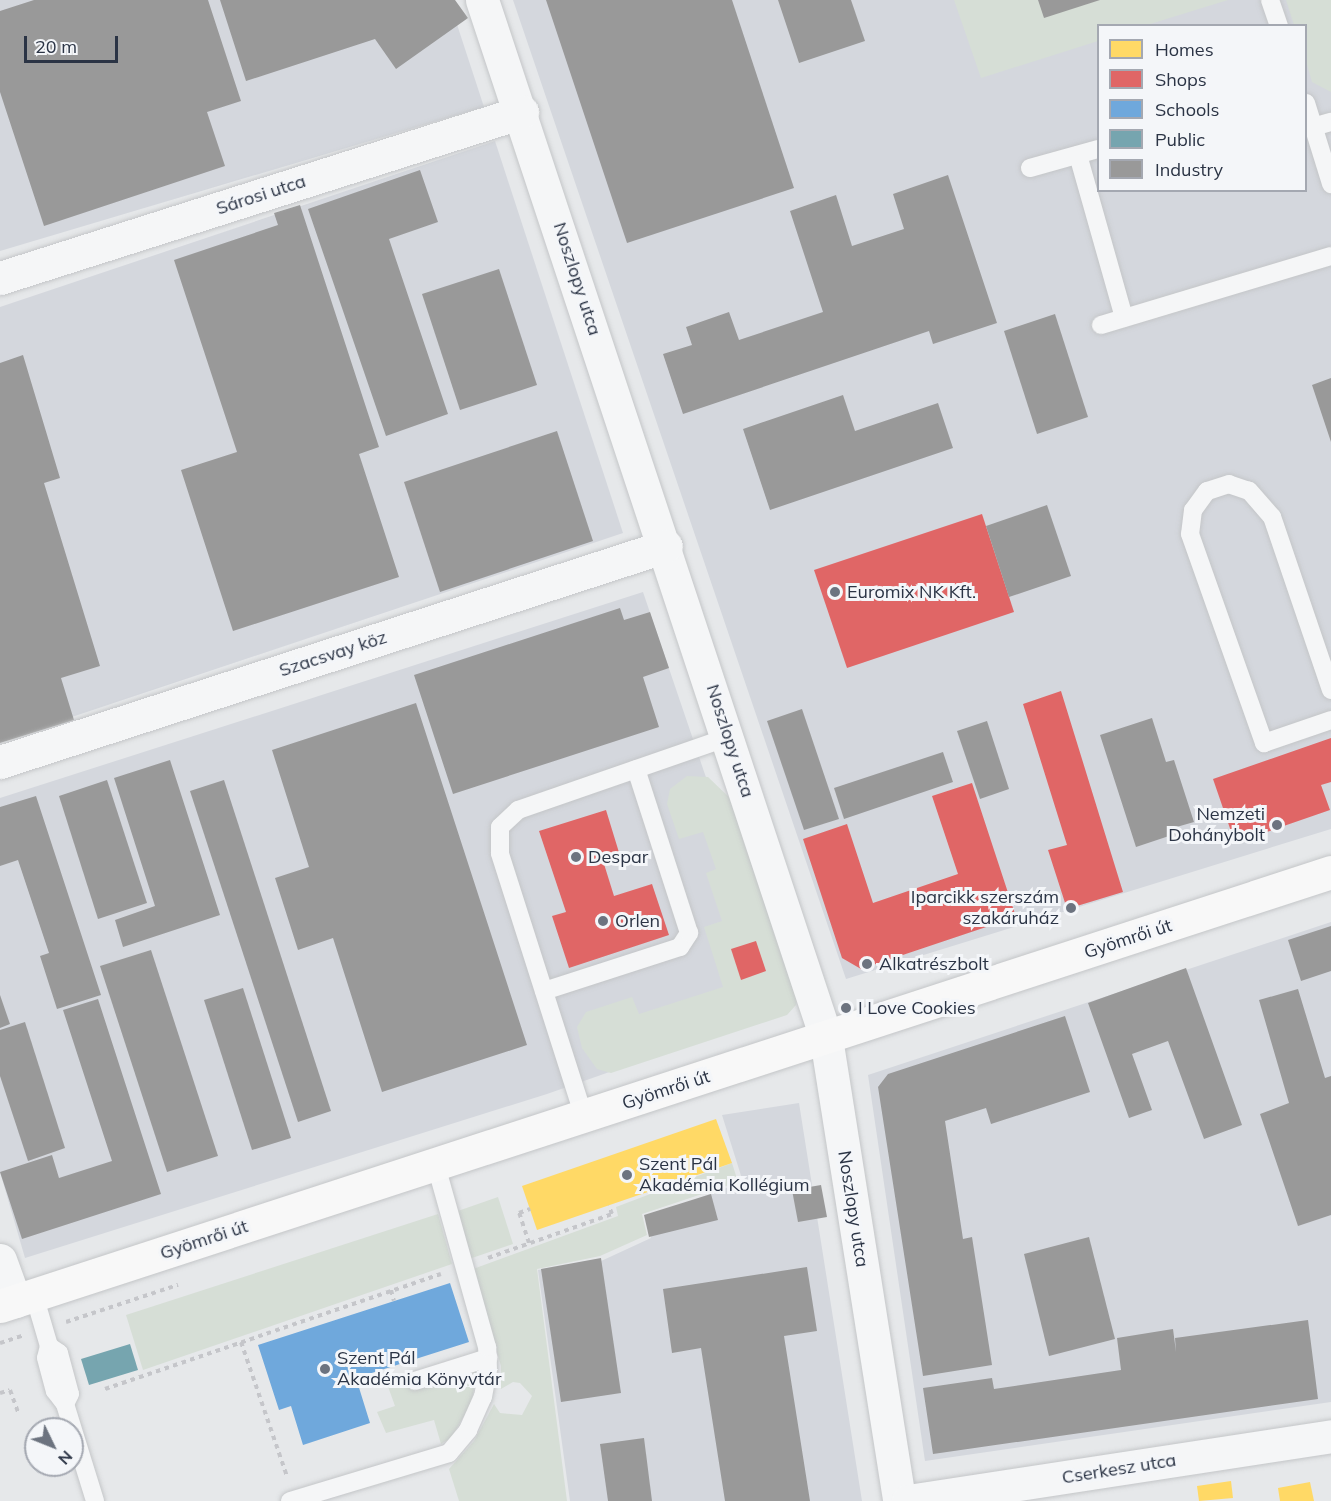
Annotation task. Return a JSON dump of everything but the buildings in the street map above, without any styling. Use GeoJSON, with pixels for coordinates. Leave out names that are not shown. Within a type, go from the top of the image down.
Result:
{"type":"FeatureCollection","features":[{"type":"Feature","properties":{"kind":"street","name":"Noszlopy utca"},"geometry":{"type":"LineString","coordinates":[[482,0],[522,112],[666,546],[826,1038],[898,1501]]}},
{"type":"Feature","properties":{"kind":"street","name":"Sárosi utca"},"geometry":{"type":"LineString","coordinates":[[0,278],[522,112]]}},
{"type":"Feature","properties":{"kind":"street","name":"Szacsvay köz"},"geometry":{"type":"LineString","coordinates":[[0,762],[666,546]]}},
{"type":"Feature","properties":{"kind":"street","name":"Gyömrői út"},"geometry":{"type":"LineString","coordinates":[[16,1301],[1331,872]]}},
{"type":"Feature","properties":{"kind":"street"},"geometry":{"type":"LineString","coordinates":[[0,1260],[16,1301]]}},
{"type":"Feature","properties":{"kind":"street","name":"Cserkesz utca"},"geometry":{"type":"LineString","coordinates":[[908,1501],[1331,1436]]}},
{"type":"Feature","properties":{"kind":"lane"},"geometry":{"type":"LineString","coordinates":[[1270,0],[1278,24]]}},
{"type":"Feature","properties":{"kind":"lane"},"geometry":{"type":"LineString","coordinates":[[1307,109],[1331,184]]}},
{"type":"Feature","properties":{"kind":"lane"},"geometry":{"type":"LineString","coordinates":[[1313,128],[1331,122]]}},
{"type":"Feature","properties":{"kind":"lane"},"geometry":{"type":"LineString","coordinates":[[1030,168],[1097,149]]}},
{"type":"Feature","properties":{"kind":"lane"},"geometry":{"type":"LineString","coordinates":[[1078,155],[1124,318]]}},
{"type":"Feature","properties":{"kind":"lane"},"geometry":{"type":"LineString","coordinates":[[1101,325],[1331,256]]}},
{"type":"Feature","properties":{"kind":"lane"},"geometry":{"type":"LineString","coordinates":[[1331,690],[1272,517],[1249,491],[1229,484],[1207,491],[1193,510],[1190,534],[1264,743],[1331,720]]}},
{"type":"Feature","properties":{"kind":"lane"},"geometry":{"type":"LineString","coordinates":[[584,1117],[500,853],[500,827],[518,810],[729,737]]}},
{"type":"Feature","properties":{"kind":"lane"},"geometry":{"type":"LineString","coordinates":[[544,991],[680,947],[689,933],[636,769]]}},
{"type":"Feature","properties":{"kind":"lane"},"geometry":{"type":"LineString","coordinates":[[292,1500],[449,1454],[468,1430],[483,1397],[488,1358],[436,1165]]}},
{"type":"Feature","properties":{"kind":"lane"},"geometry":{"type":"LineString","coordinates":[[16,1301],[49,1346],[46,1358],[52,1380],[57,1397],[65,1404],[94,1501]]}},
{"type":"Feature","properties":{"kind":"lane"},"geometry":{"type":"LineString","coordinates":[[415,1381],[488,1358]]}},
{"type":"Feature","properties":{"kind":"path"},"geometry":{"type":"LineString","coordinates":[[105,1389],[612,1214],[609,1206]]}},
{"type":"Feature","properties":{"kind":"path"},"geometry":{"type":"LineString","coordinates":[[530,1209],[519,1213],[530,1243]]}},
{"type":"Feature","properties":{"kind":"path"},"geometry":{"type":"LineString","coordinates":[[391,1290],[394,1301]]}},
{"type":"Feature","properties":{"kind":"path"},"geometry":{"type":"LineString","coordinates":[[242,1342],[292,1500]]}},
{"type":"Feature","properties":{"kind":"path"},"geometry":{"type":"LineString","coordinates":[[0,1393],[10,1389],[18,1412]]}},
{"type":"Feature","properties":{"kind":"shaded area"},"geometry":{"type":"Polygon","coordinates":[[[0,0],[449,0],[484,107],[0,251],[0,0]]]}},
{"type":"Feature","properties":{"kind":"shaded area"},"geometry":{"type":"Polygon","coordinates":[[[513,0],[1331,0],[1331,829],[846,979],[513,0]]]}},
{"type":"Feature","properties":{"kind":"shaded area"},"geometry":{"type":"Polygon","coordinates":[[[954,0],[1228,0],[1150,24],[1097,24],[1097,41],[981,78],[954,0]]]}},
{"type":"Feature","properties":{"kind":"shaded area"},"geometry":{"type":"Polygon","coordinates":[[[1286,0],[1331,0],[1331,92],[1312,82],[1307,64],[1307,24],[1294,24],[1286,0]]]}},
{"type":"Feature","properties":{"kind":"shaded area"},"geometry":{"type":"Polygon","coordinates":[[[495,141],[623,533],[0,741],[0,307],[495,141]]]}},
{"type":"Feature","properties":{"kind":"shaded area"},"geometry":{"type":"Polygon","coordinates":[[[643,592],[785,1010],[547,1094],[25,1258],[0,1172],[0,798],[643,592]]]}},
{"type":"Feature","properties":{"kind":"shaded area"},"geometry":{"type":"Polygon","coordinates":[[[687,776],[708,777],[733,801],[798,995],[796,1005],[787,1015],[611,1073],[597,1069],[582,1048],[577,1027],[586,1012],[632,997],[639,1014],[723,987],[704,927],[722,921],[706,873],[716,869],[703,832],[679,839],[667,804],[670,789],[687,776]]]}},
{"type":"Feature","properties":{"kind":"shaded area"},"geometry":{"type":"Polygon","coordinates":[[[1331,922],[1331,1402],[925,1461],[868,1075],[1331,922]]]}},
{"type":"Feature","properties":{"kind":"shaded area"},"geometry":{"type":"Polygon","coordinates":[[[799,1103],[862,1501],[570,1501],[538,1270],[599,1262],[651,1238],[647,1217],[743,1182],[722,1115],[799,1103]]]}},
{"type":"Feature","properties":{"kind":"shaded area"},"geometry":{"type":"Polygon","coordinates":[[[732,1163],[738,1182],[642,1214],[647,1235],[600,1256],[537,1269],[567,1501],[459,1501],[449,1469],[474,1441],[494,1404],[500,1413],[522,1415],[532,1396],[520,1383],[513,1382],[501,1389],[501,1366],[473,1269],[618,1216],[616,1207],[732,1163]]]}},
{"type":"Feature","properties":{"kind":"shaded area"},"geometry":{"type":"Polygon","coordinates":[[[498,1197],[513,1244],[469,1259],[455,1212],[498,1197]]]}},
{"type":"Feature","properties":{"kind":"shaded area"},"geometry":{"type":"Polygon","coordinates":[[[438,1214],[452,1264],[143,1370],[126,1315],[438,1214]]]}},
{"type":"Feature","properties":{"kind":"shaded area"},"geometry":{"type":"Polygon","coordinates":[[[478,1369],[471,1404],[451,1438],[441,1444],[434,1420],[386,1433],[377,1412],[395,1406],[386,1381],[408,1374],[414,1389],[478,1369]]]}},
{"type":"Feature","properties":{"kind":"place","name":"Euromix NK Kft."},"geometry":{"type":"Point","coordinates":[835,592]}},
{"type":"Feature","properties":{"kind":"place","name":"Nemzeti Dohánybolt"},"geometry":{"type":"Point","coordinates":[1277,825]}},
{"type":"Feature","properties":{"kind":"place","name":"Despar"},"geometry":{"type":"Point","coordinates":[576,857]}},
{"type":"Feature","properties":{"kind":"place","name":"Iparcikk szerszám szakáruház"},"geometry":{"type":"Point","coordinates":[1071,908]}},
{"type":"Feature","properties":{"kind":"place","name":"Orlen"},"geometry":{"type":"Point","coordinates":[603,921]}},
{"type":"Feature","properties":{"kind":"place","name":"Alkatrészbolt"},"geometry":{"type":"Point","coordinates":[867,964]}},
{"type":"Feature","properties":{"kind":"place","name":"I Love Cookies"},"geometry":{"type":"Point","coordinates":[846,1008]}},
{"type":"Feature","properties":{"kind":"place","name":"Szent Pál Akadémia Kollégium"},"geometry":{"type":"Point","coordinates":[627,1175]}},
{"type":"Feature","properties":{"kind":"place","name":"Szent Pál Akadémia Könyvtár"},"geometry":{"type":"Point","coordinates":[325,1369]}}]}
